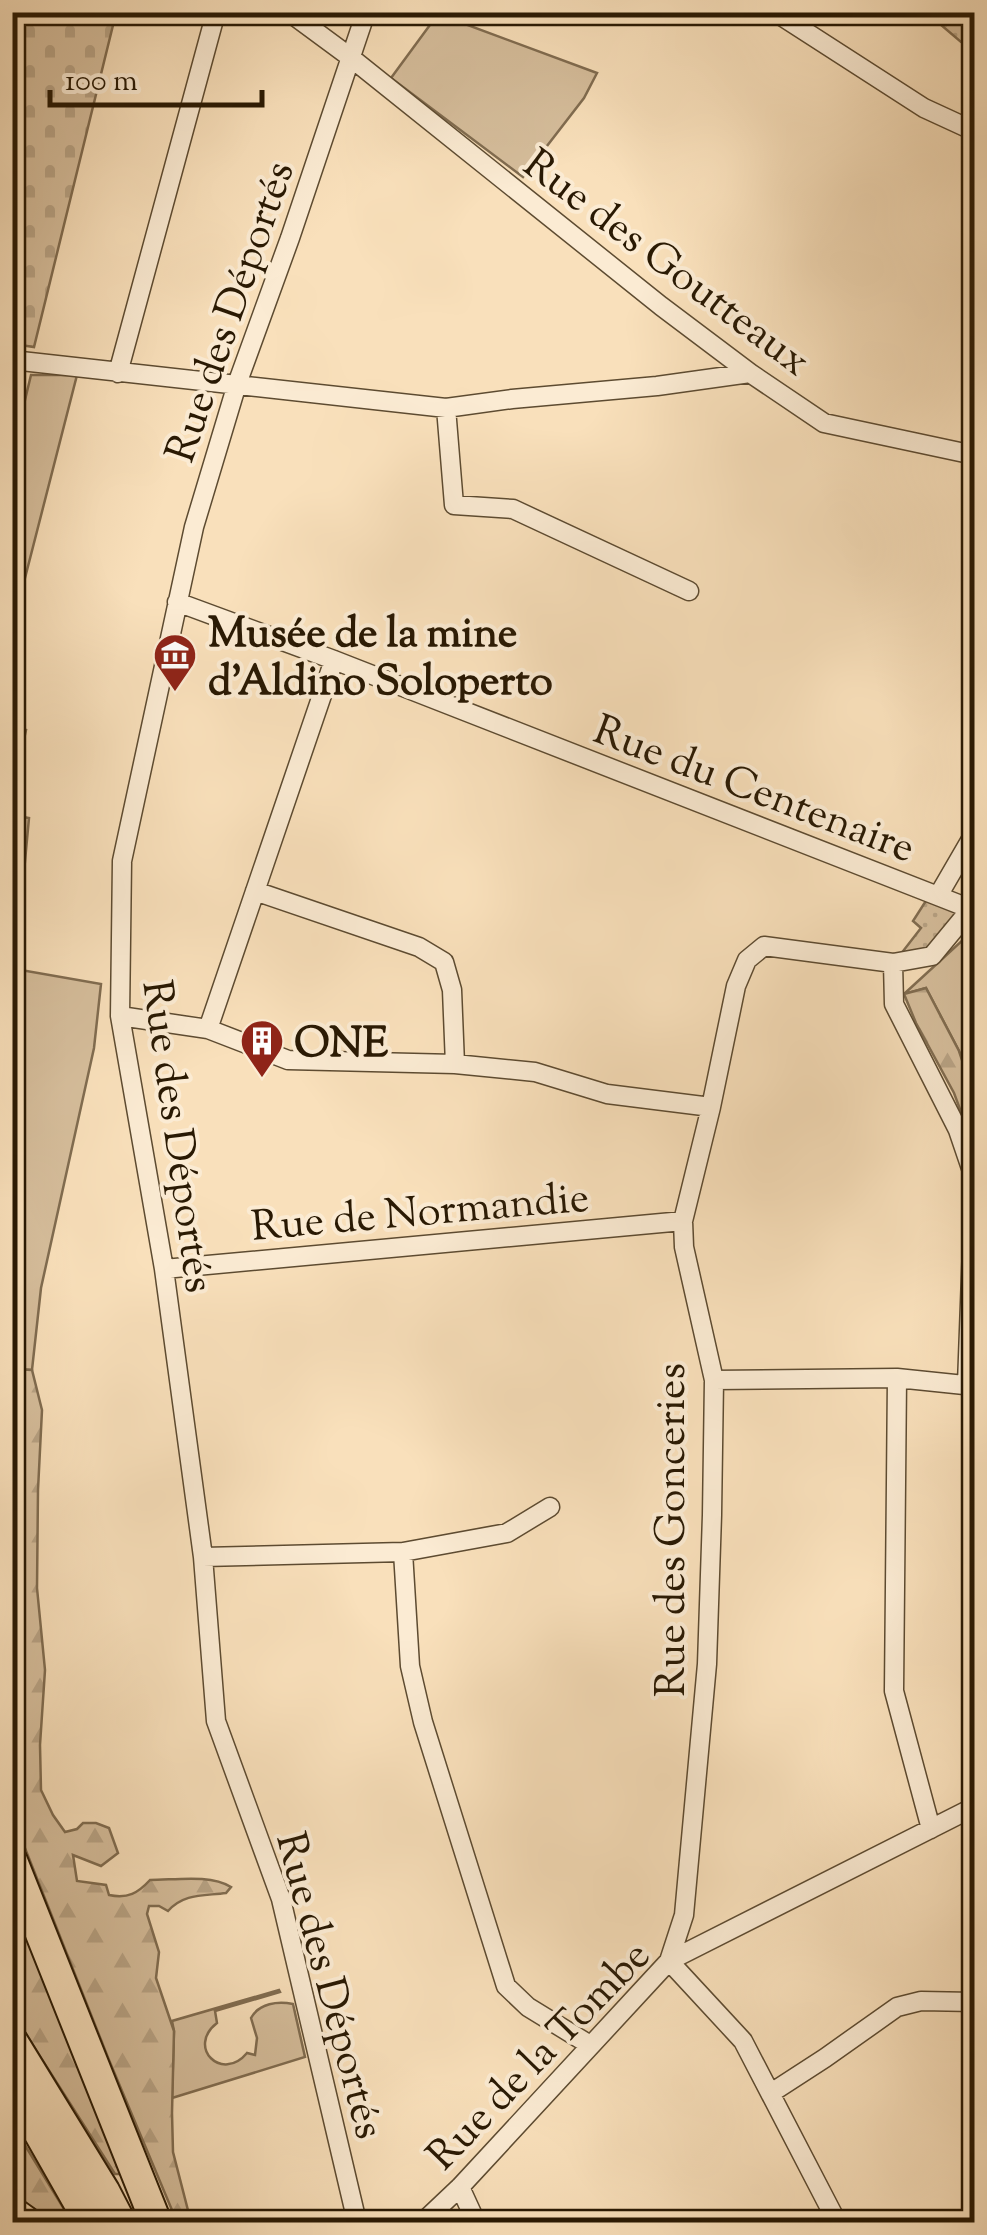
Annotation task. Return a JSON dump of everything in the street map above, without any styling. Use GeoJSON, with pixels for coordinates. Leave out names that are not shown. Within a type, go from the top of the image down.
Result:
{"type":"FeatureCollection","features":[{"type":"Feature","properties":{"kind":"highway"},"geometry":{"type":"LineString","coordinates":[[12,1861],[156,2222]]}},
{"type":"Feature","properties":{"kind":"highway"},"geometry":{"type":"LineString","coordinates":[[12,2042],[120,2222]]}},
{"type":"Feature","properties":{"kind":"highway"},"geometry":{"type":"LineString","coordinates":[[12,2091],[90,2222]]}},
{"type":"Feature","properties":{"kind":"highway"},"geometry":{"type":"LineString","coordinates":[[12,2212],[26,2222]]}},
{"type":"Feature","properties":{"kind":"street"},"geometry":{"type":"LineString","coordinates":[[118,373],[216,12]]}},
{"type":"Feature","properties":{"kind":"street","name":"Rue des Goutteaux"},"geometry":{"type":"LineString","coordinates":[[288,12],[661,306],[824,423],[974,454]]}},
{"type":"Feature","properties":{"kind":"street","name":"Rue des Déportés"},"geometry":{"type":"LineString","coordinates":[[357,2222],[282,1899],[216,1721],[203,1557],[164,1270],[120,1016],[122,861],[194,527],[236,384],[366,12]]}},
{"type":"Feature","properties":{"kind":"street"},"geometry":{"type":"LineString","coordinates":[[775,12],[924,108],[974,131]]}},
{"type":"Feature","properties":{"kind":"street"},"geometry":{"type":"LineString","coordinates":[[12,360],[446,408],[750,372]]}},
{"type":"Feature","properties":{"kind":"street"},"geometry":{"type":"LineString","coordinates":[[446,408],[454,504],[513,508],[689,590]]}},
{"type":"Feature","properties":{"kind":"street","name":"Rue du Centenaire"},"geometry":{"type":"LineString","coordinates":[[178,602],[973,907]]}},
{"type":"Feature","properties":{"kind":"street"},"geometry":{"type":"LineString","coordinates":[[208,1030],[334,660]]}},
{"type":"Feature","properties":{"kind":"street"},"geometry":{"type":"LineString","coordinates":[[938,896],[974,834]]}},
{"type":"Feature","properties":{"kind":"street"},"geometry":{"type":"LineString","coordinates":[[254,891],[419,946],[444,962],[452,990],[455,1064]]}},
{"type":"Feature","properties":{"kind":"street"},"geometry":{"type":"LineString","coordinates":[[973,907],[932,956],[894,963],[894,1004],[958,1130],[974,1177]]}},
{"type":"Feature","properties":{"kind":"street","name":"Rue des Gonceries"},"geometry":{"type":"LineString","coordinates":[[669,1962],[684,1914],[708,1664],[714,1380],[684,1247],[683,1221],[736,986],[746,960],[764,946],[894,963]]}},
{"type":"Feature","properties":{"kind":"street"},"geometry":{"type":"LineString","coordinates":[[120,1016],[208,1030],[288,1060],[455,1064],[536,1072],[607,1094],[711,1107]]}},
{"type":"Feature","properties":{"kind":"street"},"geometry":{"type":"LineString","coordinates":[[714,1380],[897,1378],[971,1384],[974,1194]]}},
{"type":"Feature","properties":{"kind":"street","name":"Rue de Normandie"},"geometry":{"type":"LineString","coordinates":[[164,1270],[683,1221]]}},
{"type":"Feature","properties":{"kind":"street"},"geometry":{"type":"LineString","coordinates":[[897,1378],[894,1691],[930,1829]]}},
{"type":"Feature","properties":{"kind":"street"},"geometry":{"type":"LineString","coordinates":[[203,1557],[402,1552],[506,1532],[550,1507]]}},
{"type":"Feature","properties":{"kind":"street"},"geometry":{"type":"LineString","coordinates":[[402,1552],[410,1666],[423,1722],[506,1986],[528,2007],[590,2045]]}},
{"type":"Feature","properties":{"kind":"street","name":"Rue de la Tombe"},"geometry":{"type":"LineString","coordinates":[[423,2222],[669,1962],[974,1807]]}},
{"type":"Feature","properties":{"kind":"street"},"geometry":{"type":"LineString","coordinates":[[669,1962],[743,2041],[837,2222]]}},
{"type":"Feature","properties":{"kind":"street"},"geometry":{"type":"LineString","coordinates":[[771,2093],[898,2007],[922,2001],[974,2002]]}},
{"type":"Feature","properties":{"kind":"street"},"geometry":{"type":"LineString","coordinates":[[460,2187],[476,2222]]}},
{"type":"Feature","properties":{"kind":"green space"},"geometry":{"type":"Polygon","coordinates":[[[12,13],[116,13],[34,347],[13,344],[12,13]]]}},
{"type":"Feature","properties":{"kind":"green space"},"geometry":{"type":"Polygon","coordinates":[[[927,13],[974,13],[974,47],[961,42],[927,13]]]}},
{"type":"Feature","properties":{"kind":"green space"},"geometry":{"type":"Polygon","coordinates":[[[438,14],[597,73],[584,98],[523,177],[391,78],[438,14]]]}},
{"type":"Feature","properties":{"kind":"green space"},"geometry":{"type":"Polygon","coordinates":[[[31,375],[77,375],[25,578],[13,575],[13,450],[31,375]]]}},
{"type":"Feature","properties":{"kind":"green space"},"geometry":{"type":"Polygon","coordinates":[[[12,727],[26,730],[13,791],[12,727]]]}},
{"type":"Feature","properties":{"kind":"green space"},"geometry":{"type":"Polygon","coordinates":[[[12,815],[29,818],[15,969],[101,984],[94,1048],[41,1288],[32,1370],[12,1369],[12,815]]]}},
{"type":"Feature","properties":{"kind":"green space"},"geometry":{"type":"Polygon","coordinates":[[[929,896],[961,911],[921,954],[900,955],[921,928],[913,921],[929,896]]]}},
{"type":"Feature","properties":{"kind":"green space"},"geometry":{"type":"Polygon","coordinates":[[[974,924],[974,1096],[959,1051],[926,988],[904,994],[964,939],[974,924]]]}},
{"type":"Feature","properties":{"kind":"green space"},"geometry":{"type":"Polygon","coordinates":[[[926,988],[959,1051],[974,1096],[974,1147],[954,1093],[904,994],[926,988]]]}},
{"type":"Feature","properties":{"kind":"green space"},"geometry":{"type":"Polygon","coordinates":[[[13,1369],[32,1370],[42,1410],[37,1588],[45,1670],[41,1790],[65,1832],[83,1823],[109,1828],[118,1853],[101,1866],[73,1855],[77,1881],[106,1885],[109,1895],[116,1896],[132,1894],[150,1880],[203,1879],[231,1887],[226,1893],[188,1898],[168,1911],[149,1906],[147,1914],[159,1952],[156,1978],[174,2031],[173,2152],[191,2222],[177,2222],[13,1818],[13,1369]]]}},
{"type":"Feature","properties":{"kind":"green space"},"geometry":{"type":"Polygon","coordinates":[[[12,1883],[131,2174],[115,2174],[13,2014],[12,1883]]]}},
{"type":"Feature","properties":{"kind":"green space"},"geometry":{"type":"Polygon","coordinates":[[[279,1990],[215,2011],[217,2023],[208,2032],[206,2051],[218,2063],[227,2064],[247,2053],[255,2055],[257,2038],[251,2018],[254,2013],[264,2006],[287,2003],[293,2004],[305,2057],[172,2098],[172,2021],[279,1990]]]}},
{"type":"Feature","properties":{"kind":"green space"},"geometry":{"type":"Polygon","coordinates":[[[12,2124],[72,2222],[45,2222],[13,2197],[12,2124]]]}},
{"type":"Feature","properties":{"kind":"place","name":"Musée de la mine d'Aldino Soloperto"},"geometry":{"type":"Point","coordinates":[175,693]}},
{"type":"Feature","properties":{"kind":"place","name":"ONE"},"geometry":{"type":"Point","coordinates":[262,1079]}}]}
